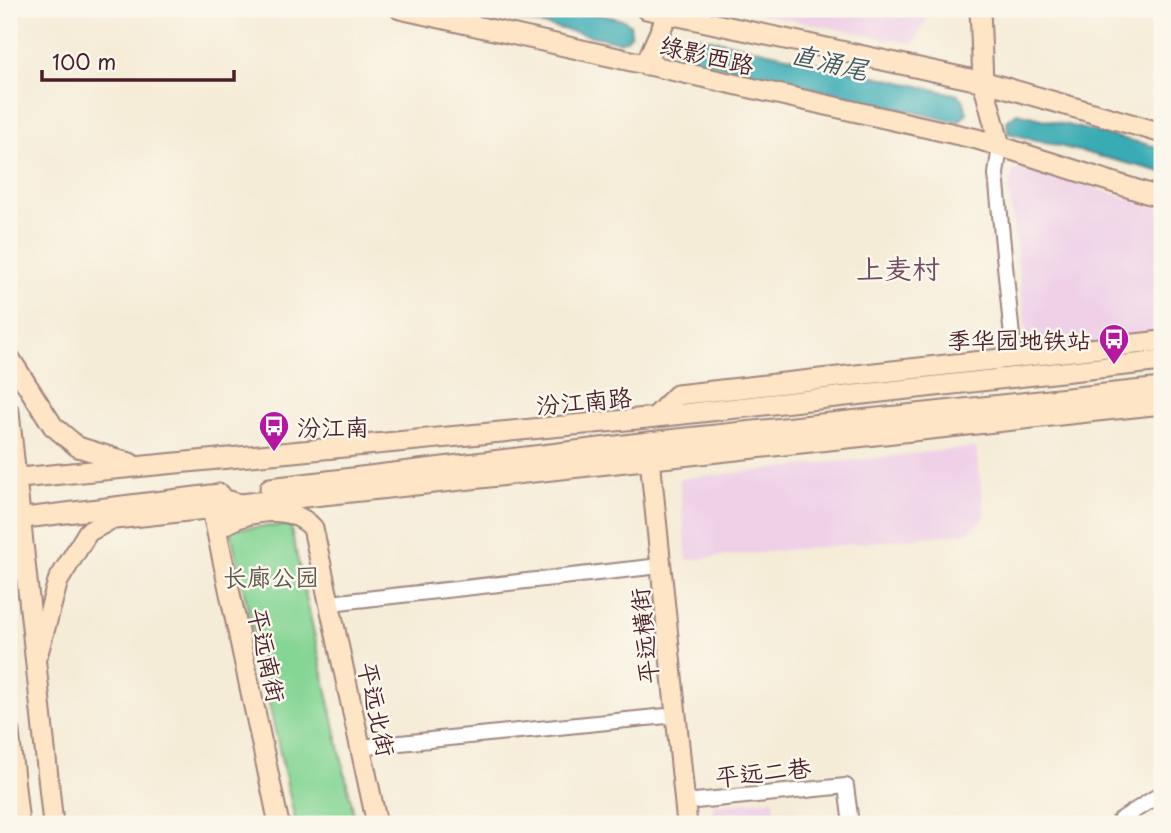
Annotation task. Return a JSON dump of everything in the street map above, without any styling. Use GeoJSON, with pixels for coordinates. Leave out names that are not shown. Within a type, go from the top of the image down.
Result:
{"type":"FeatureCollection","features":[{"type":"Feature","properties":{"kind":"main road","name":"绿影西路"},"geometry":{"type":"LineString","coordinates":[[400,9],[1000,146],[1162,198]]}},
{"type":"Feature","properties":{"kind":"main road","name":"绿影西路"},"geometry":{"type":"LineString","coordinates":[[646,9],[669,11],[983,82],[1162,133]]}},
{"type":"Feature","properties":{"kind":"main road"},"geometry":{"type":"LineString","coordinates":[[980,9],[983,82],[1000,146]]}},
{"type":"Feature","properties":{"kind":"main road"},"geometry":{"type":"LineString","coordinates":[[645,65],[669,11]]}},
{"type":"Feature","properties":{"kind":"main road"},"geometry":{"type":"LineString","coordinates":[[655,417],[677,394],[1162,341]]}},
{"type":"Feature","properties":{"kind":"main road"},"geometry":{"type":"LineString","coordinates":[[9,357],[53,426],[78,447],[141,466]]}},
{"type":"Feature","properties":{"kind":"main road"},"geometry":{"type":"LineString","coordinates":[[1014,357],[1016,378]]}},
{"type":"Feature","properties":{"kind":"main road","name":"汾江南路"},"geometry":{"type":"LineString","coordinates":[[12,478],[655,417],[1162,361]]}},
{"type":"Feature","properties":{"kind":"main road"},"geometry":{"type":"LineString","coordinates":[[107,520],[211,502],[240,504],[307,497],[649,452],[1020,411],[1162,388]]}},
{"type":"Feature","properties":{"kind":"main road"},"geometry":{"type":"LineString","coordinates":[[720,390],[722,410]]}},
{"type":"Feature","properties":{"kind":"main road"},"geometry":{"type":"LineString","coordinates":[[1020,411],[1162,404]]}},
{"type":"Feature","properties":{"kind":"main road"},"geometry":{"type":"LineString","coordinates":[[9,412],[14,519],[35,664],[53,824]]}},
{"type":"Feature","properties":{"kind":"main road","name":"汾江南路"},"geometry":{"type":"LineString","coordinates":[[14,519],[143,502],[211,502],[649,452]]}},
{"type":"Feature","properties":{"kind":"main road","name":"平远横街"},"geometry":{"type":"LineString","coordinates":[[649,452],[687,824]]}},
{"type":"Feature","properties":{"kind":"main road","name":"平远北街"},"geometry":{"type":"LineString","coordinates":[[307,497],[377,824]]}},
{"type":"Feature","properties":{"kind":"main road"},"geometry":{"type":"LineString","coordinates":[[35,664],[58,581],[88,532],[143,502]]}},
{"type":"Feature","properties":{"kind":"main road","name":"平远南街"},"geometry":{"type":"LineString","coordinates":[[211,502],[279,824]]}},
{"type":"Feature","properties":{"kind":"main road"},"geometry":{"type":"LineString","coordinates":[[217,530],[242,516],[280,511],[305,519],[313,528]]}},
{"type":"Feature","properties":{"kind":"main road"},"geometry":{"type":"LineString","coordinates":[[9,732],[19,824]]}},
{"type":"Feature","properties":{"kind":"street"},"geometry":{"type":"LineString","coordinates":[[1000,146],[996,174],[1014,357]]}},
{"type":"Feature","properties":{"kind":"street"},"geometry":{"type":"LineString","coordinates":[[330,603],[660,566]]}},
{"type":"Feature","properties":{"kind":"street"},"geometry":{"type":"LineString","coordinates":[[361,747],[676,715]]}},
{"type":"Feature","properties":{"kind":"street","name":"平远二巷"},"geometry":{"type":"LineString","coordinates":[[685,802],[846,786],[851,824]]}},
{"type":"Feature","properties":{"kind":"street"},"geometry":{"type":"LineString","coordinates":[[1121,824],[1120,820],[1162,793]]}},
{"type":"Feature","properties":{"kind":"shaded area"},"geometry":{"type":"Polygon","coordinates":[[[737,9],[932,9],[913,44],[737,9]]]}},
{"type":"Feature","properties":{"kind":"shaded area"},"geometry":{"type":"Polygon","coordinates":[[[1024,166],[1162,209],[1162,337],[1028,349],[1009,189],[1013,171],[1024,166]]]}},
{"type":"Feature","properties":{"kind":"shaded area"},"geometry":{"type":"Polygon","coordinates":[[[976,447],[985,518],[966,533],[687,560],[679,479],[976,447]]]}},
{"type":"Feature","properties":{"kind":"shaded area"},"geometry":{"type":"Polygon","coordinates":[[[774,799],[776,824],[715,824],[713,805],[774,799]]]}},
{"type":"Feature","properties":{"kind":"green space","name":"长廊公园"},"geometry":{"type":"Polygon","coordinates":[[[290,525],[356,824],[296,824],[230,529],[290,525]]]}},
{"type":"Feature","properties":{"kind":"water"},"geometry":{"type":"Polygon","coordinates":[[[473,9],[573,9],[624,20],[630,24],[631,33],[626,40],[619,42],[473,9]]]}},
{"type":"Feature","properties":{"kind":"water"},"geometry":{"type":"Polygon","coordinates":[[[698,36],[958,95],[963,99],[967,113],[959,122],[952,121],[691,59],[685,46],[687,41],[698,36]]]}},
{"type":"Feature","properties":{"kind":"water"},"geometry":{"type":"Polygon","coordinates":[[[1017,113],[1162,148],[1162,172],[1008,133],[1007,121],[1017,113]]]}},
{"type":"Feature","properties":{"kind":"place","name":"季华园地铁站"},"geometry":{"type":"Point","coordinates":[1114,366]}},
{"type":"Feature","properties":{"kind":"place","name":"汾江南"},"geometry":{"type":"Point","coordinates":[274,453]}},
{"type":"Feature","properties":{"kind":"district","name":"上麦村"},"geometry":{"type":"Point","coordinates":[898,267]}},
{"type":"Feature","properties":{"kind":"water label","name":"直涌尾"},"geometry":{"type":"Point","coordinates":[830,61]}}]}
